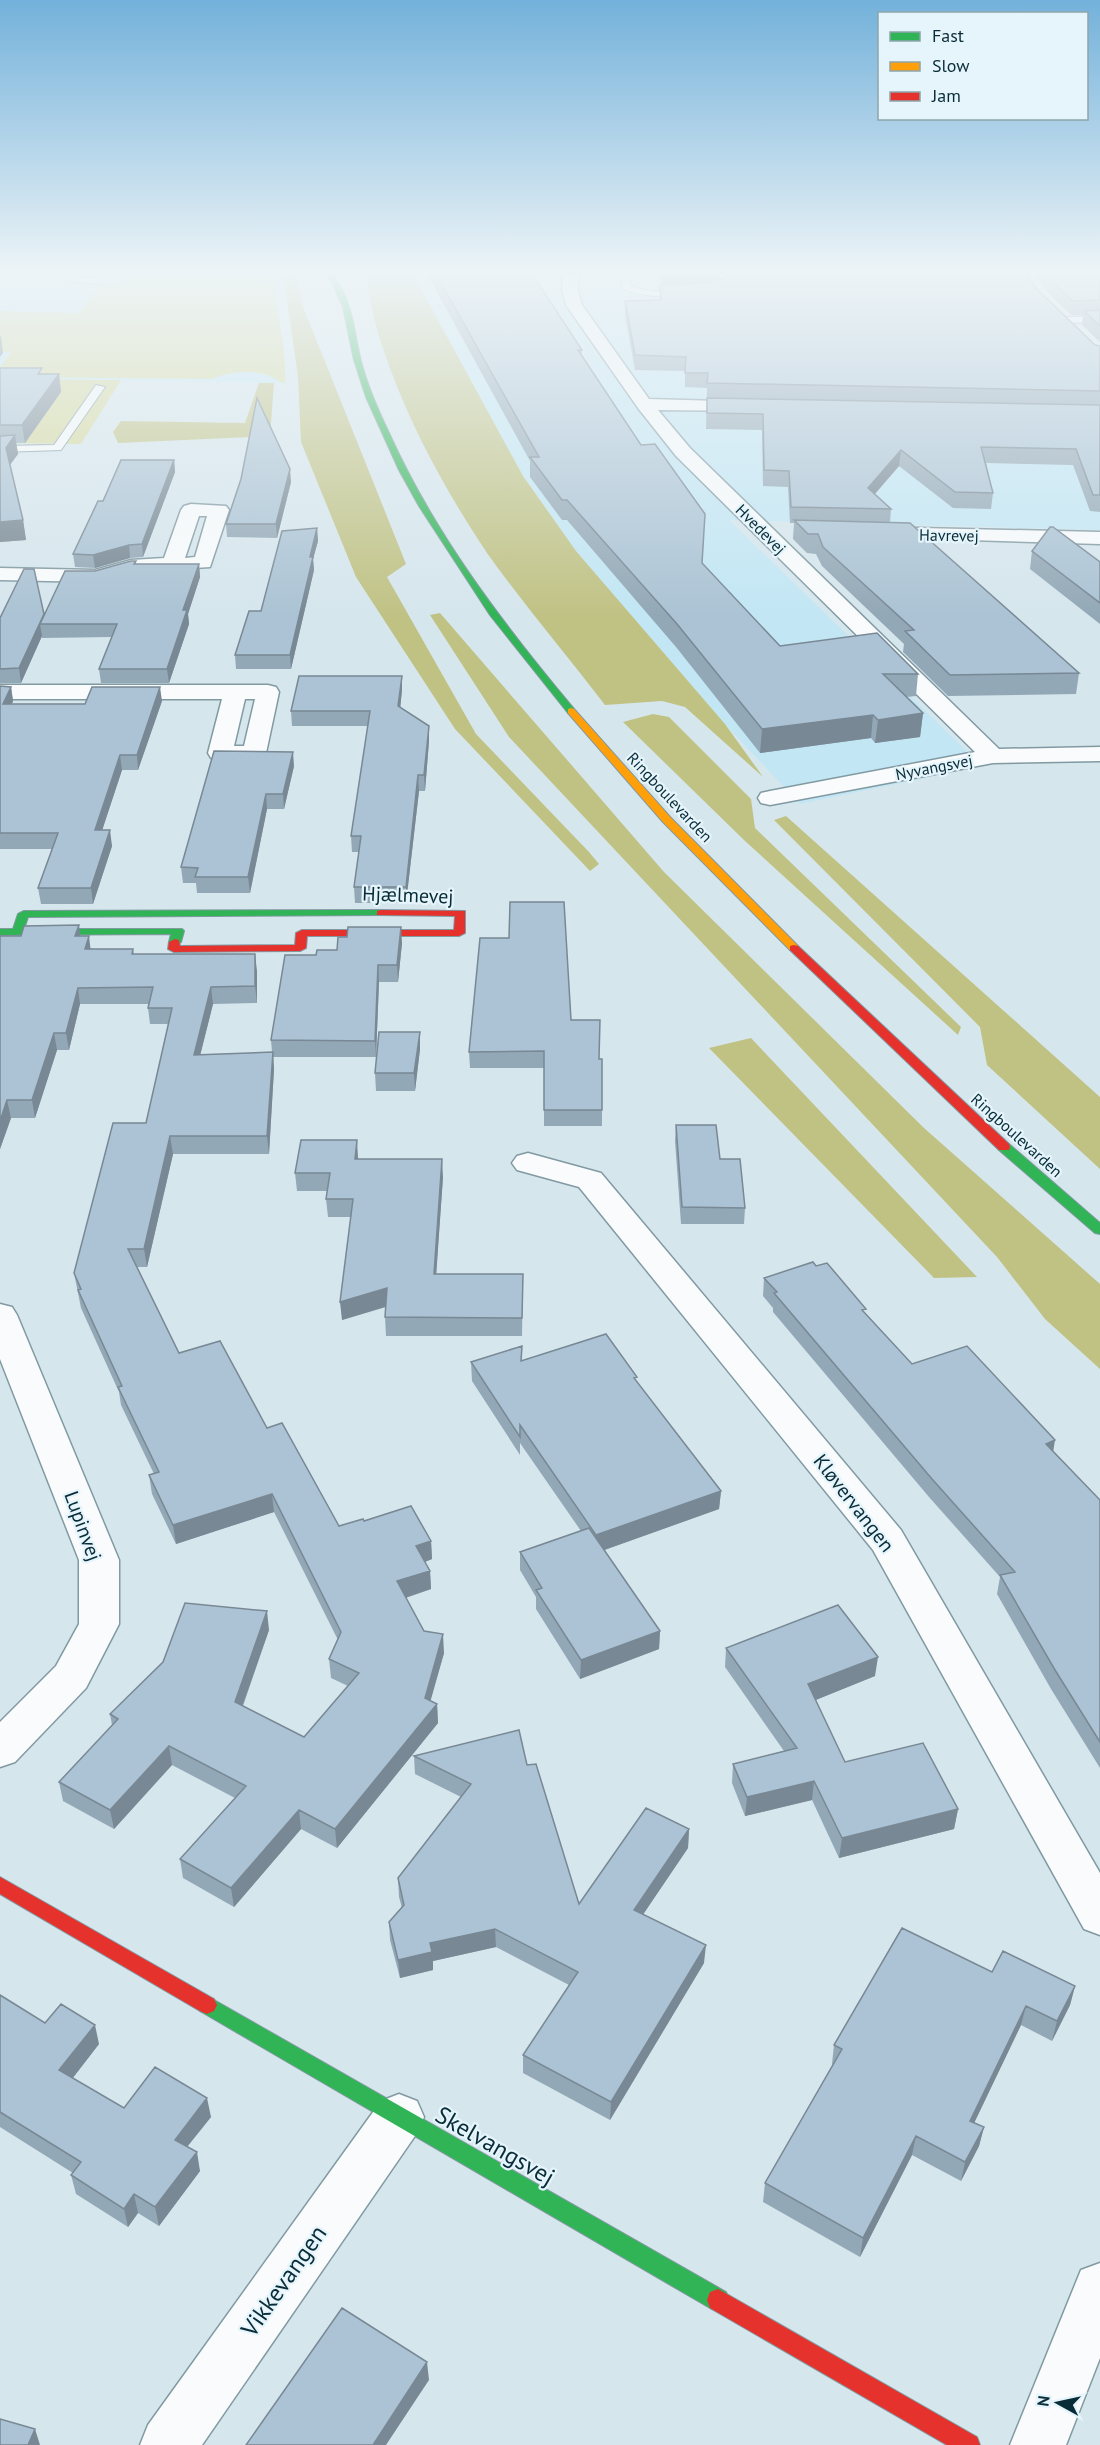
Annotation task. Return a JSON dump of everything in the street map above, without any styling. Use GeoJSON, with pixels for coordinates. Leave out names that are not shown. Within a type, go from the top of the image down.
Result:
{"type":"FeatureCollection","features":[{"type":"Feature","properties":{"kind":"main road","name":"Ringboulevarden"},"geometry":{"type":"LineString","coordinates":[[367,388],[383,431],[416,494],[460,563],[533,666],[641,792],[771,927],[922,1072],[1100,1230]]}},
{"type":"Feature","properties":{"kind":"main road","name":"Hjælmevej"},"geometry":{"type":"LineString","coordinates":[[0,932],[17,932],[178,932],[174,948],[300,948],[302,933],[459,933],[461,913],[24,914],[17,932]]}},
{"type":"Feature","properties":{"kind":"main road","name":"Skelvangsvej"},"geometry":{"type":"LineString","coordinates":[[0,1885],[969,2445]]}},
{"type":"Feature","properties":{"kind":"street","name":"Hvedevej"},"geometry":{"type":"LineString","coordinates":[[633,388],[683,452],[993,756]]}},
{"type":"Feature","properties":{"kind":"street"},"geometry":{"type":"LineString","coordinates":[[644,404],[772,406]]}},
{"type":"Feature","properties":{"kind":"street"},"geometry":{"type":"LineString","coordinates":[[762,531],[786,531]]}},
{"type":"Feature","properties":{"kind":"street","name":"Havrevej"},"geometry":{"type":"LineString","coordinates":[[855,532],[1100,538]]}},
{"type":"Feature","properties":{"kind":"street"},"geometry":{"type":"LineString","coordinates":[[0,574],[96,576],[130,566],[173,562]]}},
{"type":"Feature","properties":{"kind":"street"},"geometry":{"type":"LineString","coordinates":[[0,692],[235,692]]}},
{"type":"Feature","properties":{"kind":"street","name":"Nyvangsvej"},"geometry":{"type":"LineString","coordinates":[[770,798],[993,756],[1100,754]]}},
{"type":"Feature","properties":{"kind":"street","name":"Kløvervangen"},"geometry":{"type":"LineString","coordinates":[[528,1163],[590,1180],[887,1540],[1100,1916]]}},
{"type":"Feature","properties":{"kind":"street","name":"Lupinvej"},"geometry":{"type":"LineString","coordinates":[[0,1315],[99,1560],[99,1624],[94,1635],[71,1677],[0,1750]]}},
{"type":"Feature","properties":{"kind":"street","name":"Vikkevangen"},"geometry":{"type":"LineString","coordinates":[[168,2445],[399,2117]]}},
{"type":"Feature","properties":{"kind":"street"},"geometry":{"type":"LineString","coordinates":[[1038,2445],[1100,2289]]}},
{"type":"Feature","properties":{"kind":"lane"},"geometry":{"type":"LineString","coordinates":[[0,449],[57,448],[99,388]]}},
{"type":"Feature","properties":{"kind":"shaded area"},"geometry":{"type":"Polygon","coordinates":[[[475,388],[1100,388],[1100,530],[729,520],[982,766],[800,804],[725,724],[576,551],[523,476],[475,388]]]}},
{"type":"Feature","properties":{"kind":"green space"},"geometry":{"type":"Polygon","coordinates":[[[0,388],[116,388],[81,444],[0,443],[0,388]]]}},
{"type":"Feature","properties":{"kind":"green space"},"geometry":{"type":"Polygon","coordinates":[[[257,388],[274,388],[270,436],[118,443],[113,432],[121,421],[245,423],[257,388]]]}},
{"type":"Feature","properties":{"kind":"green space"},"geometry":{"type":"Polygon","coordinates":[[[299,388],[336,388],[406,564],[387,577],[476,734],[599,864],[590,871],[455,729],[356,577],[301,442],[299,388]]]}},
{"type":"Feature","properties":{"kind":"green space"},"geometry":{"type":"Polygon","coordinates":[[[397,388],[475,388],[523,476],[576,551],[725,724],[763,777],[685,707],[662,701],[605,705],[487,553],[446,487],[397,388]]]}},
{"type":"Feature","properties":{"kind":"green space"},"geometry":{"type":"Polygon","coordinates":[[[440,613],[664,872],[924,1128],[1100,1284],[1100,1369],[1045,1319],[997,1257],[509,737],[430,615],[440,613]]]}},
{"type":"Feature","properties":{"kind":"green space"},"geometry":{"type":"Polygon","coordinates":[[[653,714],[669,717],[751,799],[755,828],[961,1027],[958,1035],[745,841],[623,722],[653,714]]]}},
{"type":"Feature","properties":{"kind":"green space"},"geometry":{"type":"Polygon","coordinates":[[[786,816],[1100,1097],[1100,1169],[987,1065],[980,1027],[774,820],[786,816]]]}},
{"type":"Feature","properties":{"kind":"green space"},"geometry":{"type":"Polygon","coordinates":[[[751,1038],[977,1277],[934,1278],[709,1048],[751,1038]]]}},
{"type":"Feature","properties":{"kind":"building"},"geometry":{"type":"Polygon","coordinates":[[[0,388],[49,388],[22,425],[0,425],[0,388]]]}},
{"type":"Feature","properties":{"kind":"building"},"geometry":{"type":"Polygon","coordinates":[[[500,388],[603,388],[641,445],[655,444],[705,514],[702,563],[780,646],[877,633],[918,674],[883,674],[923,713],[878,720],[873,715],[762,729],[677,624],[567,500],[562,500],[530,457],[539,457],[500,388]]]}},
{"type":"Feature","properties":{"kind":"building"},"geometry":{"type":"Polygon","coordinates":[[[958,388],[1100,388],[1100,391],[958,388]]]}},
{"type":"Feature","properties":{"kind":"building"},"geometry":{"type":"Polygon","coordinates":[[[257,398],[290,469],[276,524],[226,524],[241,479],[257,398]]]}},
{"type":"Feature","properties":{"kind":"building"},"geometry":{"type":"Polygon","coordinates":[[[707,398],[1100,405],[1100,495],[1093,495],[1076,449],[981,447],[993,493],[955,492],[901,450],[868,488],[891,509],[791,507],[789,471],[764,470],[763,414],[707,413],[707,398]]]}},
{"type":"Feature","properties":{"kind":"building"},"geometry":{"type":"Polygon","coordinates":[[[15,435],[6,448],[23,520],[0,522],[0,436],[15,435]]]}},
{"type":"Feature","properties":{"kind":"building"},"geometry":{"type":"Polygon","coordinates":[[[121,460],[174,460],[142,544],[129,545],[93,555],[73,554],[98,501],[103,501],[121,460]]]}},
{"type":"Feature","properties":{"kind":"building"},"geometry":{"type":"Polygon","coordinates":[[[794,520],[910,523],[1079,673],[950,675],[905,631],[914,630],[823,547],[818,534],[808,534],[794,520]]]}},
{"type":"Feature","properties":{"kind":"building"},"geometry":{"type":"Polygon","coordinates":[[[1050,527],[1100,562],[1100,603],[1032,551],[1050,527]]]}},
{"type":"Feature","properties":{"kind":"building"},"geometry":{"type":"Polygon","coordinates":[[[317,528],[310,557],[313,557],[290,655],[235,655],[249,611],[261,611],[282,531],[317,528]]]}},
{"type":"Feature","properties":{"kind":"building"},"geometry":{"type":"Polygon","coordinates":[[[136,561],[134,564],[199,564],[183,610],[187,610],[167,669],[99,669],[117,624],[40,624],[65,571],[95,571],[136,561]]]}},
{"type":"Feature","properties":{"kind":"building"},"geometry":{"type":"Polygon","coordinates":[[[24,569],[34,569],[44,614],[19,668],[0,669],[0,618],[24,569]]]}},
{"type":"Feature","properties":{"kind":"building"},"geometry":{"type":"Polygon","coordinates":[[[299,676],[402,676],[398,706],[429,726],[424,775],[418,775],[406,887],[354,887],[361,836],[351,836],[370,711],[291,711],[299,676]]]}},
{"type":"Feature","properties":{"kind":"building"},"geometry":{"type":"Polygon","coordinates":[[[0,686],[11,687],[3,704],[85,704],[92,687],[160,687],[137,755],[120,755],[95,830],[110,830],[91,888],[38,888],[58,833],[0,833],[0,686]]]}},
{"type":"Feature","properties":{"kind":"building"},"geometry":{"type":"Polygon","coordinates":[[[214,751],[293,752],[283,794],[266,794],[248,877],[195,877],[198,868],[181,867],[214,751]]]}},
{"type":"Feature","properties":{"kind":"building"},"geometry":{"type":"Polygon","coordinates":[[[510,902],[564,902],[571,1020],[600,1020],[599,1059],[602,1059],[602,1110],[544,1110],[544,1051],[469,1052],[480,938],[509,938],[510,902]]]}},
{"type":"Feature","properties":{"kind":"building"},"geometry":{"type":"Polygon","coordinates":[[[79,925],[75,936],[89,936],[85,949],[133,949],[132,954],[255,954],[255,986],[211,987],[194,1055],[273,1052],[267,1136],[170,1136],[144,1249],[128,1249],[179,1353],[220,1341],[267,1428],[282,1423],[339,1526],[363,1519],[364,1521],[411,1506],[431,1541],[416,1546],[430,1571],[397,1581],[424,1631],[443,1634],[425,1698],[437,1704],[335,1829],[299,1810],[231,1888],[180,1859],[246,1786],[169,1746],[110,1810],[59,1782],[118,1719],[110,1714],[163,1662],[185,1603],[267,1611],[235,1702],[304,1737],[359,1673],[329,1659],[341,1632],[272,1494],[173,1525],[149,1475],[159,1472],[118,1387],[122,1386],[78,1290],[81,1289],[74,1273],[113,1123],[146,1123],[172,1008],[148,1008],[153,987],[78,988],[66,1033],[54,1033],[32,1100],[7,1100],[0,1121],[0,936],[21,936],[24,926],[79,925]]]}},
{"type":"Feature","properties":{"kind":"building"},"geometry":{"type":"Polygon","coordinates":[[[348,927],[401,927],[397,965],[378,965],[375,1041],[271,1040],[285,955],[316,955],[317,950],[337,950],[338,937],[347,937],[348,927]]]}},
{"type":"Feature","properties":{"kind":"building"},"geometry":{"type":"Polygon","coordinates":[[[379,1032],[420,1032],[414,1073],[375,1073],[379,1032]]]}},
{"type":"Feature","properties":{"kind":"building"},"geometry":{"type":"Polygon","coordinates":[[[676,1125],[716,1125],[720,1159],[740,1159],[745,1208],[682,1207],[676,1125]]]}},
{"type":"Feature","properties":{"kind":"building"},"geometry":{"type":"Polygon","coordinates":[[[301,1140],[357,1140],[355,1159],[442,1159],[434,1274],[523,1274],[522,1318],[385,1317],[387,1288],[340,1302],[353,1199],[326,1199],[330,1173],[295,1173],[301,1140]]]}},
{"type":"Feature","properties":{"kind":"building"},"geometry":{"type":"Polygon","coordinates":[[[813,1262],[816,1266],[827,1263],[866,1309],[862,1310],[912,1364],[967,1346],[1055,1440],[1046,1444],[1100,1500],[1100,1742],[1000,1575],[1015,1572],[932,1479],[774,1293],[777,1292],[764,1278],[813,1262]]]}},
{"type":"Feature","properties":{"kind":"building"},"geometry":{"type":"Polygon","coordinates":[[[606,1334],[637,1377],[634,1378],[721,1491],[596,1535],[520,1425],[520,1437],[471,1362],[522,1346],[521,1361],[606,1334]]]}},
{"type":"Feature","properties":{"kind":"building"},"geometry":{"type":"Polygon","coordinates":[[[589,1528],[660,1631],[581,1660],[536,1590],[542,1588],[520,1552],[589,1528]]]}},
{"type":"Feature","properties":{"kind":"building"},"geometry":{"type":"Polygon","coordinates":[[[838,1605],[878,1657],[808,1684],[845,1762],[923,1743],[958,1809],[842,1838],[814,1781],[747,1797],[733,1764],[797,1748],[726,1648],[838,1605]]]}},
{"type":"Feature","properties":{"kind":"building"},"geometry":{"type":"Polygon","coordinates":[[[519,1730],[527,1765],[536,1764],[579,1904],[646,1808],[689,1829],[634,1910],[706,1945],[611,2102],[523,2055],[578,1972],[495,1929],[430,1943],[432,1952],[398,1960],[389,1922],[404,1905],[398,1878],[471,1784],[414,1756],[519,1730]]]}},
{"type":"Feature","properties":{"kind":"building"},"geometry":{"type":"Polygon","coordinates":[[[902,1928],[992,1972],[1003,1951],[1075,1986],[1057,2021],[1026,2006],[970,2121],[984,2127],[965,2162],[916,2136],[863,2238],[765,2183],[842,2049],[834,2045],[902,1928]]]}},
{"type":"Feature","properties":{"kind":"building"},"geometry":{"type":"Polygon","coordinates":[[[0,1995],[45,2023],[61,2004],[95,2025],[59,2070],[124,2108],[155,2067],[207,2098],[175,2140],[197,2152],[155,2207],[134,2194],[124,2209],[71,2175],[81,2162],[0,2112],[0,1995]]]}},
{"type":"Feature","properties":{"kind":"building"},"geometry":{"type":"Polygon","coordinates":[[[342,2308],[427,2362],[373,2445],[246,2445],[342,2308]]]}},
{"type":"Feature","properties":{"kind":"building"},"geometry":{"type":"Polygon","coordinates":[[[0,2419],[35,2429],[28,2445],[0,2445],[0,2419]]]}},
{"type":"Feature","properties":{"kind":"traffic: fast"},"geometry":{"type":"LineString","coordinates":[[367,388],[403,470],[445,543],[493,613],[571,711]]}},
{"type":"Feature","properties":{"kind":"traffic: fast"},"geometry":{"type":"LineString","coordinates":[[0,932],[17,932],[24,914],[381,913]]}},
{"type":"Feature","properties":{"kind":"traffic: fast"},"geometry":{"type":"LineString","coordinates":[[17,932],[178,931],[175,942]]}},
{"type":"Feature","properties":{"kind":"traffic: fast"},"geometry":{"type":"LineString","coordinates":[[1004,1147],[1100,1230]]}},
{"type":"Feature","properties":{"kind":"traffic: fast"},"geometry":{"type":"LineString","coordinates":[[207,2005],[718,2300]]}},
{"type":"Feature","properties":{"kind":"traffic: slow"},"geometry":{"type":"LineString","coordinates":[[571,711],[667,820],[794,948]]}},
{"type":"Feature","properties":{"kind":"traffic: jam"},"geometry":{"type":"LineString","coordinates":[[175,942],[174,949],[300,948],[302,933],[459,933],[461,913],[381,913]]}},
{"type":"Feature","properties":{"kind":"traffic: jam"},"geometry":{"type":"LineString","coordinates":[[794,948],[1004,1147]]}},
{"type":"Feature","properties":{"kind":"traffic: jam"},"geometry":{"type":"LineString","coordinates":[[0,1885],[207,2005]]}},
{"type":"Feature","properties":{"kind":"traffic: jam"},"geometry":{"type":"LineString","coordinates":[[718,2300],[969,2445]]}}]}
